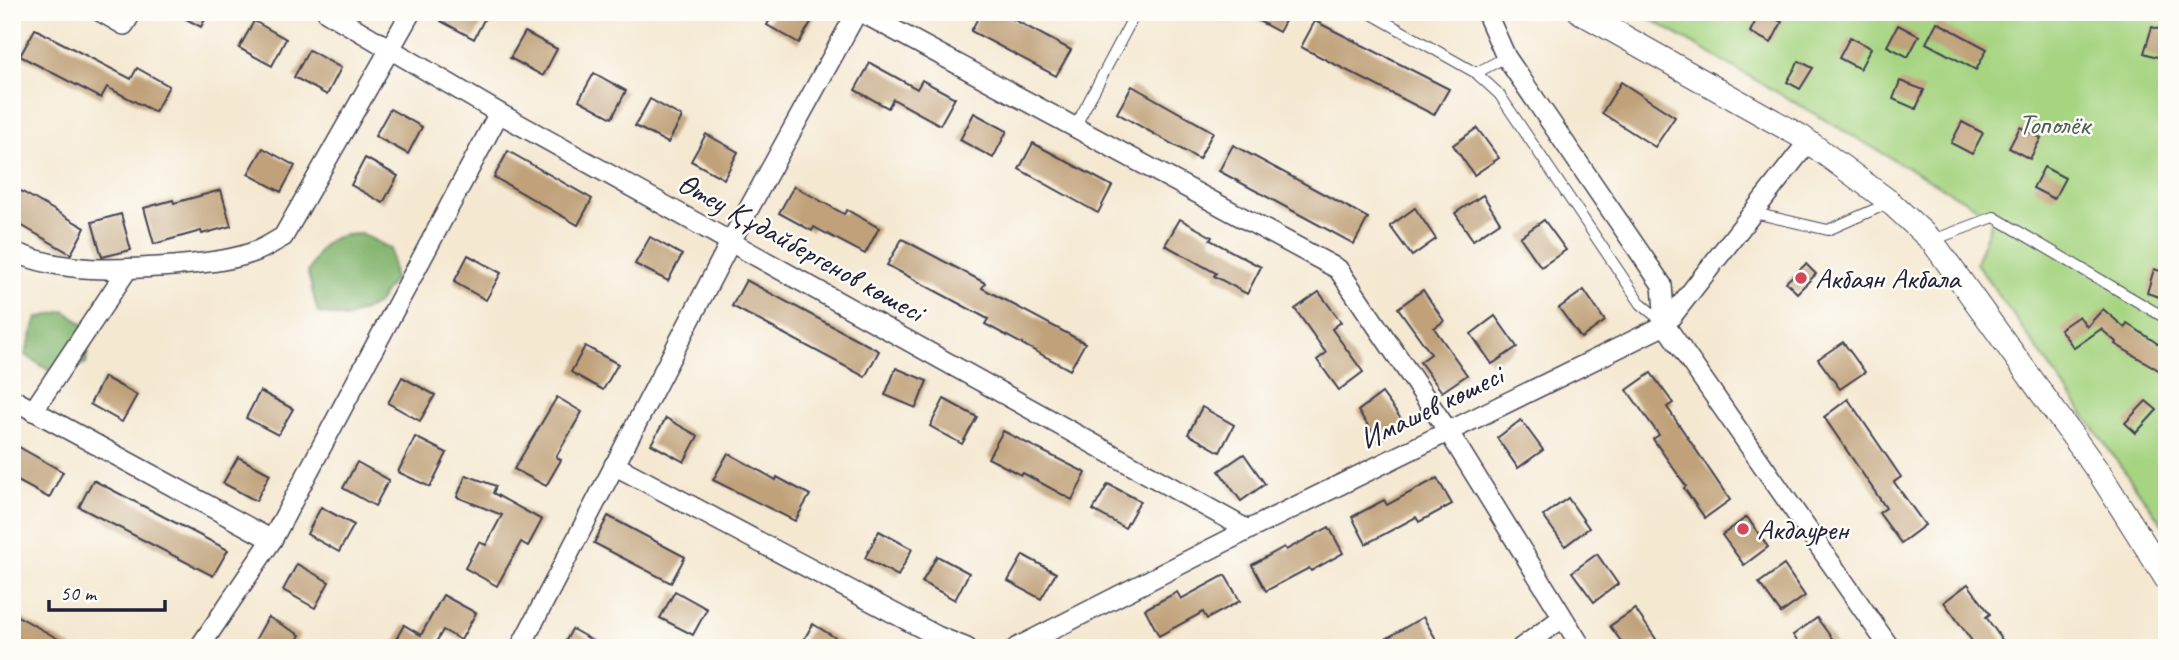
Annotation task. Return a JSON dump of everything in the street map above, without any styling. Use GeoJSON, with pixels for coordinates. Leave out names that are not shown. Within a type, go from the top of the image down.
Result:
{"type":"FeatureCollection","features":[{"type":"Feature","properties":{"kind":"street"},"geometry":{"type":"LineString","coordinates":[[101,12],[124,25],[132,12]]}},
{"type":"Feature","properties":{"kind":"street","name":"Өтеу Құдайбергенов көшесі"},"geometry":{"type":"LineString","coordinates":[[327,12],[499,113],[1248,530]]}},
{"type":"Feature","properties":{"kind":"street"},"geometry":{"type":"LineString","coordinates":[[12,251],[34,261],[93,270],[127,270],[205,263],[258,251],[283,237],[411,12]]}},
{"type":"Feature","properties":{"kind":"street"},"geometry":{"type":"LineString","coordinates":[[520,648],[730,242],[859,12],[1338,269],[1448,431],[1582,648]]}},
{"type":"Feature","properties":{"kind":"street"},"geometry":{"type":"LineString","coordinates":[[1486,12],[1506,57],[1662,285],[1665,325],[1890,648]]}},
{"type":"Feature","properties":{"kind":"street"},"geometry":{"type":"LineString","coordinates":[[1580,12],[1808,142],[1890,202],[1932,241],[2100,474],[2167,580]]}},
{"type":"Feature","properties":{"kind":"street"},"geometry":{"type":"LineString","coordinates":[[199,648],[272,540],[499,113]]}},
{"type":"Feature","properties":{"kind":"street","name":"Имашев көшесі"},"geometry":{"type":"LineString","coordinates":[[1016,648],[1248,530],[1665,325],[1808,142]]}},
{"type":"Feature","properties":{"kind":"street"},"geometry":{"type":"LineString","coordinates":[[33,411],[127,270]]}},
{"type":"Feature","properties":{"kind":"street"},"geometry":{"type":"LineString","coordinates":[[12,399],[272,540]]}},
{"type":"Feature","properties":{"kind":"street"},"geometry":{"type":"LineString","coordinates":[[614,465],[937,636],[967,648]]}},
{"type":"Feature","properties":{"kind":"street"},"geometry":{"type":"LineString","coordinates":[[1521,648],[1562,618]]}},
{"type":"Feature","properties":{"kind":"lane"},"geometry":{"type":"LineString","coordinates":[[1074,127],[1136,12]]}},
{"type":"Feature","properties":{"kind":"lane"},"geometry":{"type":"LineString","coordinates":[[1368,12],[1476,73],[1499,94],[1641,304],[1665,325]]}},
{"type":"Feature","properties":{"kind":"lane"},"geometry":{"type":"LineString","coordinates":[[1476,73],[1506,57]]}},
{"type":"Feature","properties":{"kind":"lane"},"geometry":{"type":"LineString","coordinates":[[1754,213],[1828,230],[1890,202]]}},
{"type":"Feature","properties":{"kind":"lane"},"geometry":{"type":"LineString","coordinates":[[1932,241],[1994,217],[2167,319]]}},
{"type":"Feature","properties":{"kind":"green space","name":"Тополёк"},"geometry":{"type":"Polygon","coordinates":[[[1638,12],[2167,12],[2167,531],[1976,263],[1993,217],[1638,12]]]}},
{"type":"Feature","properties":{"kind":"green space"},"geometry":{"type":"Polygon","coordinates":[[[362,234],[391,249],[394,279],[376,305],[346,318],[318,313],[308,273],[318,254],[327,242],[333,239],[362,234]]]}},
{"type":"Feature","properties":{"kind":"green space"},"geometry":{"type":"Polygon","coordinates":[[[65,311],[91,330],[86,363],[56,375],[25,355],[37,318],[65,311]]]}},
{"type":"Feature","properties":{"kind":"building"},"geometry":{"type":"Polygon","coordinates":[[[173,12],[209,12],[201,27],[173,12]]]}},
{"type":"Feature","properties":{"kind":"building"},"geometry":{"type":"Polygon","coordinates":[[[446,12],[488,12],[474,39],[441,21],[446,12]]]}},
{"type":"Feature","properties":{"kind":"building"},"geometry":{"type":"Polygon","coordinates":[[[774,12],[806,12],[814,17],[799,43],[767,25],[774,12]]]}},
{"type":"Feature","properties":{"kind":"building"},"geometry":{"type":"Polygon","coordinates":[[[981,12],[1000,12],[1071,50],[1056,76],[971,31],[981,12]]]}},
{"type":"Feature","properties":{"kind":"building"},"geometry":{"type":"Polygon","coordinates":[[[1242,12],[1290,12],[1279,32],[1242,12]]]}},
{"type":"Feature","properties":{"kind":"building"},"geometry":{"type":"Polygon","coordinates":[[[1760,12],[1782,22],[1771,43],[1750,32],[1760,12]]]}},
{"type":"Feature","properties":{"kind":"building"},"geometry":{"type":"Polygon","coordinates":[[[254,21],[286,39],[272,66],[239,48],[254,21]]]}},
{"type":"Feature","properties":{"kind":"building"},"geometry":{"type":"Polygon","coordinates":[[[1315,21],[1449,89],[1434,115],[1301,47],[1315,21]]]}},
{"type":"Feature","properties":{"kind":"building"},"geometry":{"type":"Polygon","coordinates":[[[1937,22],[1987,49],[1976,70],[1926,43],[1937,22]]]}},
{"type":"Feature","properties":{"kind":"building"},"geometry":{"type":"Polygon","coordinates":[[[1898,25],[1919,36],[1908,57],[1887,46],[1898,25]]]}},
{"type":"Feature","properties":{"kind":"building"},"geometry":{"type":"Polygon","coordinates":[[[2152,27],[2167,32],[2167,60],[2144,53],[2152,27]]]}},
{"type":"Feature","properties":{"kind":"building"},"geometry":{"type":"Polygon","coordinates":[[[35,29],[131,79],[137,68],[169,86],[155,112],[107,87],[101,98],[20,56],[35,29]]]}},
{"type":"Feature","properties":{"kind":"building"},"geometry":{"type":"Polygon","coordinates":[[[525,32],[557,49],[543,76],[510,58],[525,32]]]}},
{"type":"Feature","properties":{"kind":"building"},"geometry":{"type":"Polygon","coordinates":[[[1850,37],[1871,48],[1860,69],[1839,58],[1850,37]]]}},
{"type":"Feature","properties":{"kind":"building"},"geometry":{"type":"Polygon","coordinates":[[[309,50],[341,68],[327,95],[294,77],[309,50]]]}},
{"type":"Feature","properties":{"kind":"building"},"geometry":{"type":"Polygon","coordinates":[[[1799,61],[1813,68],[1800,89],[1787,82],[1799,61]]]}},
{"type":"Feature","properties":{"kind":"building"},"geometry":{"type":"Polygon","coordinates":[[[870,63],[917,89],[922,80],[955,98],[940,125],[893,99],[888,108],[855,90],[870,63]]]}},
{"type":"Feature","properties":{"kind":"building"},"geometry":{"type":"Polygon","coordinates":[[[594,73],[626,91],[612,118],[579,100],[594,73]]]}},
{"type":"Feature","properties":{"kind":"building"},"geometry":{"type":"Polygon","coordinates":[[[1900,81],[1924,90],[1916,109],[1893,99],[1900,81]]]}},
{"type":"Feature","properties":{"kind":"building"},"geometry":{"type":"Polygon","coordinates":[[[1621,82],[1675,117],[1655,147],[1602,113],[1621,82]]]}},
{"type":"Feature","properties":{"kind":"building"},"geometry":{"type":"Polygon","coordinates":[[[1132,86],[1213,132],[1199,159],[1117,113],[1132,86]]]}},
{"type":"Feature","properties":{"kind":"building"},"geometry":{"type":"Polygon","coordinates":[[[650,99],[682,117],[668,143],[635,126],[650,99]]]}},
{"type":"Feature","properties":{"kind":"building"},"geometry":{"type":"Polygon","coordinates":[[[390,109],[422,127],[408,154],[375,136],[390,109]]]}},
{"type":"Feature","properties":{"kind":"building"},"geometry":{"type":"Polygon","coordinates":[[[974,113],[1007,131],[993,158],[960,140],[974,113]]]}},
{"type":"Feature","properties":{"kind":"building"},"geometry":{"type":"Polygon","coordinates":[[[1962,122],[1983,133],[1972,154],[1951,143],[1962,122]]]}},
{"type":"Feature","properties":{"kind":"building"},"geometry":{"type":"Polygon","coordinates":[[[2020,127],[2041,138],[2030,159],[2009,148],[2020,127]]]}},
{"type":"Feature","properties":{"kind":"building"},"geometry":{"type":"Polygon","coordinates":[[[1477,128],[1499,158],[1474,175],[1453,145],[1477,128]]]}},
{"type":"Feature","properties":{"kind":"building"},"geometry":{"type":"Polygon","coordinates":[[[706,134],[738,152],[724,179],[691,161],[706,134]]]}},
{"type":"Feature","properties":{"kind":"building"},"geometry":{"type":"Polygon","coordinates":[[[1033,143],[1112,186],[1098,213],[1019,169],[1033,143]]]}},
{"type":"Feature","properties":{"kind":"building"},"geometry":{"type":"Polygon","coordinates":[[[1233,145],[1368,218],[1354,244],[1219,171],[1233,145]]]}},
{"type":"Feature","properties":{"kind":"building"},"geometry":{"type":"Polygon","coordinates":[[[263,148],[295,166],[281,192],[248,174],[263,148]]]}},
{"type":"Feature","properties":{"kind":"building"},"geometry":{"type":"Polygon","coordinates":[[[508,151],[592,199],[578,225],[494,177],[508,151]]]}},
{"type":"Feature","properties":{"kind":"building"},"geometry":{"type":"Polygon","coordinates":[[[365,158],[398,176],[383,203],[351,185],[365,158]]]}},
{"type":"Feature","properties":{"kind":"building"},"geometry":{"type":"Polygon","coordinates":[[[2044,167],[2065,178],[2054,199],[2033,188],[2044,167]]]}},
{"type":"Feature","properties":{"kind":"building"},"geometry":{"type":"Polygon","coordinates":[[[12,186],[85,228],[71,254],[12,220],[12,186]]]}},
{"type":"Feature","properties":{"kind":"building"},"geometry":{"type":"Polygon","coordinates":[[[794,186],[844,214],[847,210],[879,228],[865,254],[814,227],[812,231],[779,213],[794,186]]]}},
{"type":"Feature","properties":{"kind":"building"},"geometry":{"type":"Polygon","coordinates":[[[221,190],[231,226],[154,244],[144,208],[221,190]]]}},
{"type":"Feature","properties":{"kind":"building"},"geometry":{"type":"Polygon","coordinates":[[[1483,195],[1500,222],[1473,240],[1455,213],[1483,195]]]}},
{"type":"Feature","properties":{"kind":"building"},"geometry":{"type":"Polygon","coordinates":[[[1415,208],[1436,239],[1412,256],[1390,226],[1415,208]]]}},
{"type":"Feature","properties":{"kind":"building"},"geometry":{"type":"Polygon","coordinates":[[[121,214],[131,250],[102,257],[92,222],[121,214]]]}},
{"type":"Feature","properties":{"kind":"building"},"geometry":{"type":"Polygon","coordinates":[[[1180,219],[1212,237],[1210,240],[1261,267],[1247,294],[1214,276],[1216,273],[1165,245],[1180,219]]]}},
{"type":"Feature","properties":{"kind":"building"},"geometry":{"type":"Polygon","coordinates":[[[1544,220],[1566,250],[1541,267],[1520,237],[1544,220]]]}},
{"type":"Feature","properties":{"kind":"building"},"geometry":{"type":"Polygon","coordinates":[[[650,237],[682,255],[668,281],[635,264],[650,237]]]}},
{"type":"Feature","properties":{"kind":"building"},"geometry":{"type":"Polygon","coordinates":[[[902,239],[985,283],[982,288],[1085,343],[1070,370],[985,324],[988,319],[887,265],[902,239]]]}},
{"type":"Feature","properties":{"kind":"building"},"geometry":{"type":"Polygon","coordinates":[[[468,255],[501,273],[486,300],[454,282],[468,255]]]}},
{"type":"Feature","properties":{"kind":"building","name":"Акбаян Акбала"},"geometry":{"type":"Polygon","coordinates":[[[1806,264],[1816,274],[1797,293],[1786,282],[1806,264]]]}},
{"type":"Feature","properties":{"kind":"building"},"geometry":{"type":"Polygon","coordinates":[[[2154,269],[2167,273],[2162,298],[2147,293],[2154,269]]]}},
{"type":"Feature","properties":{"kind":"building"},"geometry":{"type":"Polygon","coordinates":[[[746,280],[879,351],[865,377],[732,306],[746,280]]]}},
{"type":"Feature","properties":{"kind":"building"},"geometry":{"type":"Polygon","coordinates":[[[1423,290],[1444,321],[1434,328],[1467,375],[1442,392],[1420,362],[1431,354],[1398,308],[1423,290]]]}},
{"type":"Feature","properties":{"kind":"building"},"geometry":{"type":"Polygon","coordinates":[[[1584,290],[1605,321],[1581,338],[1559,308],[1584,290]]]}},
{"type":"Feature","properties":{"kind":"building"},"geometry":{"type":"Polygon","coordinates":[[[1319,292],[1341,322],[1332,329],[1363,372],[1339,390],[1317,360],[1326,353],[1295,309],[1319,292]]]}},
{"type":"Feature","properties":{"kind":"building"},"geometry":{"type":"Polygon","coordinates":[[[2103,309],[2125,328],[2127,323],[2167,350],[2167,375],[2115,344],[2101,329],[2074,348],[2060,329],[2079,316],[2087,327],[2103,309]]]}},
{"type":"Feature","properties":{"kind":"building"},"geometry":{"type":"Polygon","coordinates":[[[1495,316],[1517,347],[1492,364],[1471,334],[1495,316]]]}},
{"type":"Feature","properties":{"kind":"building"},"geometry":{"type":"Polygon","coordinates":[[[1843,342],[1865,372],[1840,389],[1818,359],[1843,342]]]}},
{"type":"Feature","properties":{"kind":"building"},"geometry":{"type":"Polygon","coordinates":[[[585,346],[618,364],[603,390],[571,372],[585,346]]]}},
{"type":"Feature","properties":{"kind":"building"},"geometry":{"type":"Polygon","coordinates":[[[896,368],[927,381],[916,408],[885,395],[896,368]]]}},
{"type":"Feature","properties":{"kind":"building"},"geometry":{"type":"Polygon","coordinates":[[[1651,373],[1673,403],[1667,407],[1730,500],[1705,518],[1653,439],[1659,435],[1627,390],[1651,373]]]}},
{"type":"Feature","properties":{"kind":"building"},"geometry":{"type":"Polygon","coordinates":[[[104,377],[137,395],[122,422],[90,404],[104,377]]]}},
{"type":"Feature","properties":{"kind":"building"},"geometry":{"type":"Polygon","coordinates":[[[402,377],[435,395],[420,421],[388,403],[402,377]]]}},
{"type":"Feature","properties":{"kind":"building"},"geometry":{"type":"Polygon","coordinates":[[[260,391],[293,409],[278,435],[246,418],[260,391]]]}},
{"type":"Feature","properties":{"kind":"building"},"geometry":{"type":"Polygon","coordinates":[[[1382,393],[1404,423],[1379,441],[1358,411],[1382,393]]]}},
{"type":"Feature","properties":{"kind":"building"},"geometry":{"type":"Polygon","coordinates":[[[557,397],[582,412],[556,457],[561,460],[546,486],[514,469],[557,397]]]}},
{"type":"Feature","properties":{"kind":"building"},"geometry":{"type":"Polygon","coordinates":[[[944,399],[977,417],[962,444],[930,426],[944,399]]]}},
{"type":"Feature","properties":{"kind":"building"},"geometry":{"type":"Polygon","coordinates":[[[1848,399],[1901,477],[1894,482],[1925,525],[1901,543],[1879,513],[1886,508],[1824,417],[1848,399]]]}},
{"type":"Feature","properties":{"kind":"building"},"geometry":{"type":"Polygon","coordinates":[[[2146,401],[2157,410],[2136,433],[2125,423],[2146,401]]]}},
{"type":"Feature","properties":{"kind":"building"},"geometry":{"type":"Polygon","coordinates":[[[1202,407],[1234,425],[1220,452],[1188,434],[1202,407]]]}},
{"type":"Feature","properties":{"kind":"building"},"geometry":{"type":"Polygon","coordinates":[[[666,418],[698,436],[684,462],[651,444],[666,418]]]}},
{"type":"Feature","properties":{"kind":"building"},"geometry":{"type":"Polygon","coordinates":[[[1521,420],[1543,450],[1518,468],[1497,438],[1521,420]]]}},
{"type":"Feature","properties":{"kind":"building"},"geometry":{"type":"Polygon","coordinates":[[[1003,431],[1086,473],[1072,500],[1023,473],[1021,475],[988,458],[1003,431]]]}},
{"type":"Feature","properties":{"kind":"building"},"geometry":{"type":"Polygon","coordinates":[[[415,437],[447,453],[430,487],[398,472],[415,437]]]}},
{"type":"Feature","properties":{"kind":"building"},"geometry":{"type":"Polygon","coordinates":[[[12,443],[63,472],[49,498],[12,478],[12,443]]]}},
{"type":"Feature","properties":{"kind":"building"},"geometry":{"type":"Polygon","coordinates":[[[728,453],[776,480],[777,477],[810,495],[795,521],[713,480],[728,453]]]}},
{"type":"Feature","properties":{"kind":"building"},"geometry":{"type":"Polygon","coordinates":[[[1244,454],[1265,484],[1241,501],[1219,471],[1244,454]]]}},
{"type":"Feature","properties":{"kind":"building"},"geometry":{"type":"Polygon","coordinates":[[[238,457],[270,474],[256,501],[223,483],[238,457]]]}},
{"type":"Feature","properties":{"kind":"building"},"geometry":{"type":"Polygon","coordinates":[[[357,462],[389,480],[375,506],[343,488],[357,462]]]}},
{"type":"Feature","properties":{"kind":"building"},"geometry":{"type":"Polygon","coordinates":[[[466,475],[496,486],[493,493],[542,520],[528,546],[521,542],[497,586],[465,568],[479,542],[486,545],[502,515],[457,497],[466,475]]]}},
{"type":"Feature","properties":{"kind":"building"},"geometry":{"type":"Polygon","coordinates":[[[1437,478],[1452,504],[1419,522],[1416,517],[1366,544],[1352,517],[1384,500],[1387,505],[1437,478]]]}},
{"type":"Feature","properties":{"kind":"building"},"geometry":{"type":"Polygon","coordinates":[[[93,480],[228,550],[213,576],[79,507],[93,480]]]}},
{"type":"Feature","properties":{"kind":"building"},"geometry":{"type":"Polygon","coordinates":[[[1108,484],[1140,501],[1125,528],[1093,510],[1108,484]]]}},
{"type":"Feature","properties":{"kind":"building"},"geometry":{"type":"Polygon","coordinates":[[[1568,498],[1589,528],[1565,546],[1543,516],[1568,498]]]}},
{"type":"Feature","properties":{"kind":"building"},"geometry":{"type":"Polygon","coordinates":[[[321,507],[354,525],[339,552],[307,534],[321,507]]]}},
{"type":"Feature","properties":{"kind":"building"},"geometry":{"type":"Polygon","coordinates":[[[608,516],[685,557],[671,583],[594,543],[608,516]]]}},
{"type":"Feature","properties":{"kind":"building"},"geometry":{"type":"Polygon","coordinates":[[[1747,517],[1768,547],[1744,565],[1722,535],[1747,517]]]}},
{"type":"Feature","properties":{"kind":"building"},"geometry":{"type":"Polygon","coordinates":[[[1329,527],[1343,553],[1266,591],[1252,565],[1329,527]]]}},
{"type":"Feature","properties":{"kind":"building"},"geometry":{"type":"Polygon","coordinates":[[[879,531],[912,549],[898,576],[865,558],[879,531]]]}},
{"type":"Feature","properties":{"kind":"building"},"geometry":{"type":"Polygon","coordinates":[[[1597,554],[1618,584],[1594,602],[1572,572],[1597,554]]]}},
{"type":"Feature","properties":{"kind":"building"},"geometry":{"type":"Polygon","coordinates":[[[1023,555],[1056,573],[1041,599],[1008,581],[1023,555]]]}},
{"type":"Feature","properties":{"kind":"building"},"geometry":{"type":"Polygon","coordinates":[[[937,556],[969,573],[955,600],[922,582],[937,556]]]}},
{"type":"Feature","properties":{"kind":"building"},"geometry":{"type":"Polygon","coordinates":[[[297,564],[329,582],[315,608],[283,590],[297,564]]]}},
{"type":"Feature","properties":{"kind":"building"},"geometry":{"type":"Polygon","coordinates":[[[1784,565],[1805,596],[1781,613],[1759,583],[1784,565]]]}},
{"type":"Feature","properties":{"kind":"building"},"geometry":{"type":"Polygon","coordinates":[[[1225,575],[1240,601],[1207,619],[1203,612],[1159,636],[1145,609],[1177,592],[1181,599],[1225,575]]]}},
{"type":"Feature","properties":{"kind":"building"},"geometry":{"type":"Polygon","coordinates":[[[1968,584],[1990,614],[1986,617],[2008,648],[1977,648],[1944,602],[1968,584]]]}},
{"type":"Feature","properties":{"kind":"building"},"geometry":{"type":"Polygon","coordinates":[[[675,591],[707,609],[693,635],[660,618],[675,591]]]}},
{"type":"Feature","properties":{"kind":"building"},"geometry":{"type":"Polygon","coordinates":[[[443,595],[476,613],[461,640],[443,630],[435,644],[442,648],[391,648],[404,625],[421,635],[443,595]]]}},
{"type":"Feature","properties":{"kind":"building"},"geometry":{"type":"Polygon","coordinates":[[[1635,609],[1656,639],[1644,648],[1626,648],[1610,626],[1635,609]]]}},
{"type":"Feature","properties":{"kind":"building"},"geometry":{"type":"Polygon","coordinates":[[[12,613],[39,628],[74,648],[12,648],[12,613]]]}},
{"type":"Feature","properties":{"kind":"building"},"geometry":{"type":"Polygon","coordinates":[[[268,617],[300,635],[293,648],[260,648],[253,644],[268,617]]]}},
{"type":"Feature","properties":{"kind":"building"},"geometry":{"type":"Polygon","coordinates":[[[1423,617],[1437,641],[1425,648],[1370,648],[1423,617]]]}},
{"type":"Feature","properties":{"kind":"building"},"geometry":{"type":"Polygon","coordinates":[[[1817,618],[1839,648],[1802,648],[1793,635],[1817,618]]]}},
{"type":"Feature","properties":{"kind":"building"},"geometry":{"type":"Polygon","coordinates":[[[813,624],[852,648],[799,648],[813,624]]]}},
{"type":"Feature","properties":{"kind":"building"},"geometry":{"type":"Polygon","coordinates":[[[572,629],[606,648],[562,648],[572,629]]]}},
{"type":"Feature","properties":{"kind":"place","name":"Акбаян Акбала"},"geometry":{"type":"Point","coordinates":[1801,278]}},
{"type":"Feature","properties":{"kind":"place","name":"Акдаурен"},"geometry":{"type":"Point","coordinates":[1743,529]}}]}
